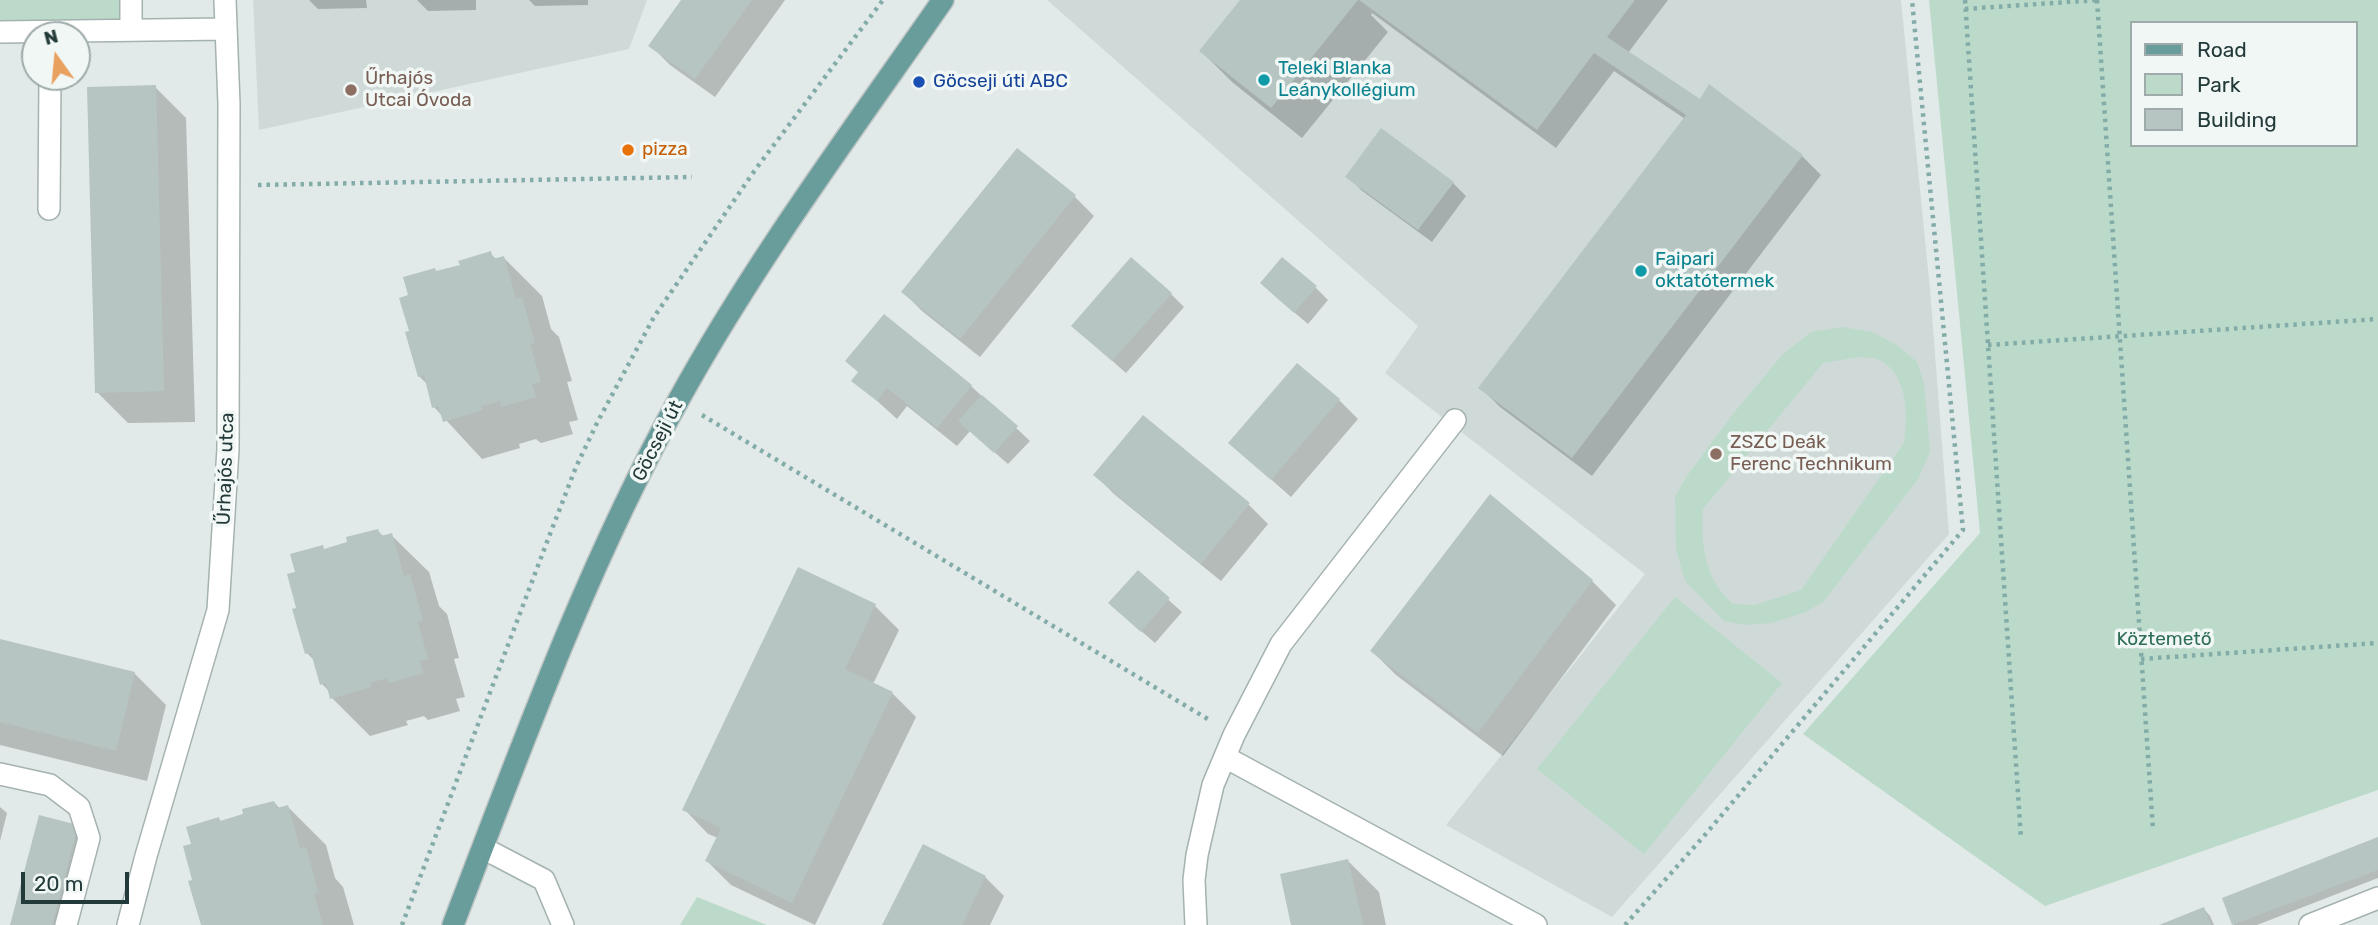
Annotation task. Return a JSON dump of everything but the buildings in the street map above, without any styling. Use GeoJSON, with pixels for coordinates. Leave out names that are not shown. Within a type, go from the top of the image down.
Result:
{"type":"FeatureCollection","features":[{"type":"Feature","properties":{"kind":"main road","name":"Göcseji út"},"geometry":{"type":"LineString","coordinates":[[453,925],[556,659],[650,453],[679,399],[774,245],[943,0]]}},
{"type":"Feature","properties":{"kind":"street"},"geometry":{"type":"LineString","coordinates":[[131,0],[131,30]]}},
{"type":"Feature","properties":{"kind":"street","name":"Űrhajós utca"},"geometry":{"type":"LineString","coordinates":[[128,925],[218,610],[229,449],[229,103],[225,0]]}},
{"type":"Feature","properties":{"kind":"street"},"geometry":{"type":"LineString","coordinates":[[91,31],[226,29]]}},
{"type":"Feature","properties":{"kind":"street"},"geometry":{"type":"LineString","coordinates":[[0,32],[21,32]]}},
{"type":"Feature","properties":{"kind":"street"},"geometry":{"type":"LineString","coordinates":[[49,209],[50,91]]}},
{"type":"Feature","properties":{"kind":"street"},"geometry":{"type":"LineString","coordinates":[[1196,925],[1194,880],[1197,855],[1213,785],[1234,735],[1281,644],[1455,420]]}},
{"type":"Feature","properties":{"kind":"street"},"geometry":{"type":"LineString","coordinates":[[1225,757],[1536,925]]}},
{"type":"Feature","properties":{"kind":"street"},"geometry":{"type":"LineString","coordinates":[[0,774],[50,786],[79,807],[89,838],[66,925]]}},
{"type":"Feature","properties":{"kind":"street"},"geometry":{"type":"LineString","coordinates":[[483,848],[544,880],[563,925]]}},
{"type":"Feature","properties":{"kind":"street"},"geometry":{"type":"LineString","coordinates":[[2310,925],[2378,898]]}},
{"type":"Feature","properties":{"kind":"path"},"geometry":{"type":"LineString","coordinates":[[402,925],[576,467],[598,421],[654,317],[755,170],[883,0]]}},
{"type":"Feature","properties":{"kind":"path"},"geometry":{"type":"LineString","coordinates":[[1625,925],[1963,530],[1912,0]]}},
{"type":"Feature","properties":{"kind":"path"},"geometry":{"type":"LineString","coordinates":[[1965,0],[2021,839]]}},
{"type":"Feature","properties":{"kind":"path"},"geometry":{"type":"LineString","coordinates":[[1965,9],[2098,0],[2153,830]]}},
{"type":"Feature","properties":{"kind":"path"},"geometry":{"type":"LineString","coordinates":[[229,186],[692,177]]}},
{"type":"Feature","properties":{"kind":"path"},"geometry":{"type":"LineString","coordinates":[[1988,345],[2378,319]]}},
{"type":"Feature","properties":{"kind":"path"},"geometry":{"type":"LineString","coordinates":[[698,413],[1234,735]]}},
{"type":"Feature","properties":{"kind":"path"},"geometry":{"type":"LineString","coordinates":[[2141,659],[2378,643]]}},
{"type":"Feature","properties":{"kind":"shaded area","name":"Űrhajós Utcai Óvoda"},"geometry":{"type":"Polygon","coordinates":[[[253,0],[647,0],[629,49],[259,130],[253,0]]]}},
{"type":"Feature","properties":{"kind":"shaded area","name":"ZSZC Deák Ferenc Technikum"},"geometry":{"type":"Polygon","coordinates":[[[1047,0],[1901,0],[1930,289],[1949,534],[1612,917],[1446,825],[1645,574],[1385,373],[1418,326],[1047,0]]]}},
{"type":"Feature","properties":{"kind":"green space"},"geometry":{"type":"Polygon","coordinates":[[[0,0],[130,0],[131,30],[91,30],[91,21],[21,21],[21,31],[0,31],[0,0]]]}},
{"type":"Feature","properties":{"kind":"green space","name":"Köztemető"},"geometry":{"type":"Polygon","coordinates":[[[1929,0],[2378,0],[2378,790],[2045,906],[1803,734],[1980,533],[1929,0]]]}},
{"type":"Feature","properties":{"kind":"green space"},"geometry":{"type":"Polygon","coordinates":[[[1843,327],[1872,332],[1897,345],[1917,362],[1924,383],[1930,452],[1918,479],[1824,601],[1806,612],[1772,623],[1746,625],[1724,621],[1685,581],[1676,549],[1675,497],[1687,476],[1733,414],[1783,354],[1811,332],[1843,327]],[[1859,357],[1823,363],[1703,509],[1706,561],[1716,584],[1733,604],[1755,605],[1801,590],[1904,443],[1906,409],[1897,376],[1881,361],[1859,357]]]}},
{"type":"Feature","properties":{"kind":"green space"},"geometry":{"type":"Polygon","coordinates":[[[1675,597],[1782,683],[1644,854],[1537,769],[1675,597]]]}},
{"type":"Feature","properties":{"kind":"green space"},"geometry":{"type":"Polygon","coordinates":[[[697,897],[767,925],[680,925],[697,897]]]}},
{"type":"Feature","properties":{"kind":"place","name":"Teleki Blanka Leánykollégium"},"geometry":{"type":"Point","coordinates":[1264,80]}},
{"type":"Feature","properties":{"kind":"place","name":"Göcseji úti ABC"},"geometry":{"type":"Point","coordinates":[919,82]}},
{"type":"Feature","properties":{"kind":"place","name":"Űrhajós Utcai Óvoda"},"geometry":{"type":"Point","coordinates":[351,90]}},
{"type":"Feature","properties":{"kind":"place","name":"pizza"},"geometry":{"type":"Point","coordinates":[628,150]}},
{"type":"Feature","properties":{"kind":"place","name":"Faipari oktatótermek"},"geometry":{"type":"Point","coordinates":[1641,271]}},
{"type":"Feature","properties":{"kind":"place","name":"ZSZC Deák Ferenc Technikum"},"geometry":{"type":"Point","coordinates":[1716,454]}}]}
